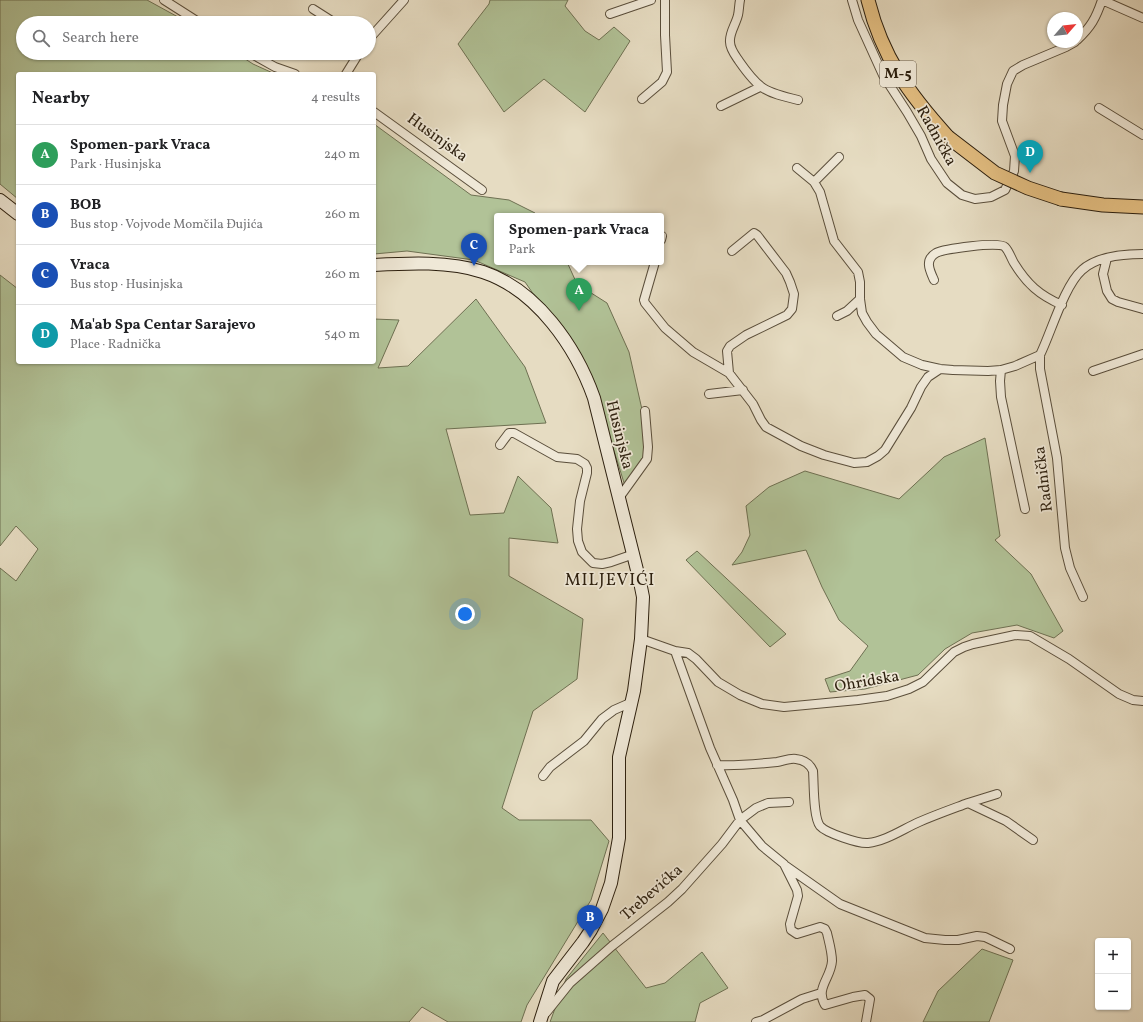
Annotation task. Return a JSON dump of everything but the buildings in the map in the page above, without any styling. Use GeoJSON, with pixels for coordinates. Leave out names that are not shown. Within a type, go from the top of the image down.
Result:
{"type":"FeatureCollection","features":[{"type":"Feature","properties":{"kind":"main road","name":"M-5"},"geometry":{"type":"LineString","coordinates":[[868,0],[878,33],[888,58],[916,101],[948,137],[995,173],[1028,188],[1061,200],[1103,205],[1143,207]]}},
{"type":"Feature","properties":{"kind":"main road"},"geometry":{"type":"LineString","coordinates":[[0,200],[16,212]]}},
{"type":"Feature","properties":{"kind":"main road","name":"Husinjska"},"geometry":{"type":"LineString","coordinates":[[376,265],[423,264],[464,268],[483,272],[510,285],[524,294],[556,328],[577,359],[587,380],[598,412],[634,554],[643,597],[641,639],[634,691],[630,703],[619,757],[619,838],[611,883],[602,909],[591,930],[553,981],[540,1022]]}},
{"type":"Feature","properties":{"kind":"street"},"geometry":{"type":"LineString","coordinates":[[164,0],[189,16]]}},
{"type":"Feature","properties":{"kind":"street"},"geometry":{"type":"LineString","coordinates":[[376,31],[404,0]]}},
{"type":"Feature","properties":{"kind":"street"},"geometry":{"type":"LineString","coordinates":[[610,14],[651,0]]}},
{"type":"Feature","properties":{"kind":"street"},"geometry":{"type":"LineString","coordinates":[[642,99],[662,82],[667,72],[665,0]]}},
{"type":"Feature","properties":{"kind":"street"},"geometry":{"type":"LineString","coordinates":[[740,0],[738,15],[730,41],[732,50],[746,72],[760,87],[776,95],[798,100]]}},
{"type":"Feature","properties":{"kind":"street","name":"Radnička"},"geometry":{"type":"LineString","coordinates":[[852,0],[858,20],[884,75],[921,136],[931,160],[947,183],[962,195],[975,199],[992,197],[1005,190],[1014,171],[1015,156],[1002,121],[1007,84],[1013,71],[1023,65],[1064,48]]}},
{"type":"Feature","properties":{"kind":"street"},"geometry":{"type":"LineString","coordinates":[[1102,0],[1143,18]]}},
{"type":"Feature","properties":{"kind":"street","name":"Radnička"},"geometry":{"type":"LineString","coordinates":[[1083,34],[1089,28],[1098,12],[1102,0]]}},
{"type":"Feature","properties":{"kind":"street"},"geometry":{"type":"LineString","coordinates":[[313,9],[324,16]]}},
{"type":"Feature","properties":{"kind":"street"},"geometry":{"type":"LineString","coordinates":[[262,60],[275,67],[289,72]]}},
{"type":"Feature","properties":{"kind":"street"},"geometry":{"type":"LineString","coordinates":[[347,72],[355,60]]}},
{"type":"Feature","properties":{"kind":"street"},"geometry":{"type":"LineString","coordinates":[[721,106],[760,87]]}},
{"type":"Feature","properties":{"kind":"street"},"geometry":{"type":"LineString","coordinates":[[1099,108],[1143,135]]}},
{"type":"Feature","properties":{"kind":"street","name":"Husinjska"},"geometry":{"type":"LineString","coordinates":[[376,113],[482,190]]}},
{"type":"Feature","properties":{"kind":"street"},"geometry":{"type":"LineString","coordinates":[[814,182],[839,158]]}},
{"type":"Feature","properties":{"kind":"street"},"geometry":{"type":"LineString","coordinates":[[796,168],[814,182],[820,192],[834,241],[858,272],[862,313],[876,334],[903,357],[940,369],[1001,370],[1016,366],[1040,355],[1071,283],[1082,270],[1107,258],[1131,254],[1143,254]]}},
{"type":"Feature","properties":{"kind":"street"},"geometry":{"type":"LineString","coordinates":[[729,373],[727,351],[730,346],[746,335],[787,315],[792,309],[794,294],[786,273],[757,235],[754,233],[750,235],[732,251]]}},
{"type":"Feature","properties":{"kind":"street"},"geometry":{"type":"LineString","coordinates":[[934,280],[929,262],[931,257],[937,253],[974,246],[1001,245],[1006,248],[1024,278],[1035,290],[1062,305]]}},
{"type":"Feature","properties":{"kind":"street"},"geometry":{"type":"LineString","coordinates":[[1107,258],[1103,274],[1107,291],[1112,298],[1118,302],[1143,309]]}},
{"type":"Feature","properties":{"kind":"street"},"geometry":{"type":"LineString","coordinates":[[654,265],[644,296],[645,303],[665,328],[693,352],[729,373],[753,404],[760,420],[766,427],[801,446],[824,455],[854,463],[867,462],[878,456],[888,447],[911,408],[921,387],[928,378],[940,369]]}},
{"type":"Feature","properties":{"kind":"street"},"geometry":{"type":"LineString","coordinates":[[837,316],[847,311],[860,299]]}},
{"type":"Feature","properties":{"kind":"street"},"geometry":{"type":"LineString","coordinates":[[1093,371],[1143,354]]}},
{"type":"Feature","properties":{"kind":"street","name":"Radnička"},"geometry":{"type":"LineString","coordinates":[[1040,355],[1040,369],[1057,458],[1065,548],[1070,568],[1083,597]]}},
{"type":"Feature","properties":{"kind":"street"},"geometry":{"type":"LineString","coordinates":[[1001,370],[1001,397],[1025,509]]}},
{"type":"Feature","properties":{"kind":"street"},"geometry":{"type":"LineString","coordinates":[[709,394],[743,390]]}},
{"type":"Feature","properties":{"kind":"street"},"geometry":{"type":"LineString","coordinates":[[619,498],[647,459],[648,447],[645,411]]}},
{"type":"Feature","properties":{"kind":"street"},"geometry":{"type":"LineString","coordinates":[[500,445],[509,433],[514,433],[557,457],[577,459],[585,464],[587,473],[580,501],[577,529],[578,541],[582,552],[593,563],[602,564],[634,554]]}},
{"type":"Feature","properties":{"kind":"street","name":"Ohridska"},"geometry":{"type":"LineString","coordinates":[[641,639],[688,653],[696,658],[718,682],[740,695],[762,704],[784,707],[887,696],[909,689],[922,682],[954,652],[964,647],[1015,635],[1030,636],[1069,659],[1119,694],[1133,700],[1143,701]]}},
{"type":"Feature","properties":{"kind":"street"},"geometry":{"type":"LineString","coordinates":[[675,650],[710,748],[734,800],[740,820],[762,846],[784,864],[840,904],[924,938],[958,940],[976,936],[985,937],[1010,949]]}},
{"type":"Feature","properties":{"kind":"street"},"geometry":{"type":"LineString","coordinates":[[543,776],[550,767],[584,741],[602,719],[614,710],[630,703]]}},
{"type":"Feature","properties":{"kind":"street"},"geometry":{"type":"LineString","coordinates":[[717,765],[738,766],[780,762],[794,759],[804,761],[811,766],[813,771],[815,809],[819,825],[839,836],[867,843],[879,840],[921,821],[968,803],[997,794]]}},
{"type":"Feature","properties":{"kind":"street","name":"Trebevićka"},"geometry":{"type":"LineString","coordinates":[[540,1022],[570,983],[612,946],[641,924],[682,889],[722,844],[740,820],[756,808],[768,803],[789,802]]}},
{"type":"Feature","properties":{"kind":"street"},"geometry":{"type":"LineString","coordinates":[[968,803],[1006,821],[1033,840]]}},
{"type":"Feature","properties":{"kind":"street"},"geometry":{"type":"LineString","coordinates":[[784,864],[797,890],[798,896],[790,924],[791,930],[797,934],[820,927],[825,929],[827,933],[832,962],[821,993],[821,999],[825,1005],[862,995],[868,997],[870,999],[866,1022]]}},
{"type":"Feature","properties":{"kind":"street"},"geometry":{"type":"LineString","coordinates":[[756,1022],[768,1018],[802,999],[821,993]]}},
{"type":"Feature","properties":{"kind":"green space"},"geometry":{"type":"Polygon","coordinates":[[[0,0],[147,0],[176,16],[16,16],[16,60],[247,60],[271,72],[16,72],[16,197],[0,184],[0,0]]]}},
{"type":"Feature","properties":{"kind":"green space"},"geometry":{"type":"Polygon","coordinates":[[[490,0],[568,0],[565,6],[585,31],[599,40],[614,27],[630,41],[585,112],[544,79],[504,112],[458,44],[489,4],[490,0]]]}},
{"type":"Feature","properties":{"kind":"green space"},"geometry":{"type":"Polygon","coordinates":[[[376,125],[471,195],[509,200],[535,213],[494,213],[494,265],[568,265],[577,284],[607,303],[629,352],[643,414],[645,454],[625,486],[591,377],[525,282],[474,260],[407,251],[376,254],[376,125]]]}},
{"type":"Feature","properties":{"kind":"green space"},"geometry":{"type":"Polygon","coordinates":[[[0,275],[16,287],[16,364],[376,364],[376,319],[399,320],[378,368],[408,366],[476,299],[525,367],[546,423],[446,429],[470,515],[504,513],[518,476],[551,508],[558,543],[509,538],[509,576],[583,619],[577,679],[533,711],[502,808],[519,820],[591,820],[609,841],[591,900],[527,1005],[521,1022],[448,1022],[422,1007],[409,1022],[0,1022],[0,568],[16,581],[38,549],[16,526],[0,546],[0,275]]]}},
{"type":"Feature","properties":{"kind":"green space"},"geometry":{"type":"Polygon","coordinates":[[[985,438],[1000,536],[995,540],[1031,574],[1063,631],[1054,638],[1017,625],[972,633],[945,649],[918,675],[865,689],[830,692],[825,679],[850,671],[868,646],[839,620],[822,587],[806,550],[732,565],[742,552],[750,535],[746,506],[769,487],[805,471],[899,499],[944,457],[985,438]]]}},
{"type":"Feature","properties":{"kind":"green space"},"geometry":{"type":"Polygon","coordinates":[[[697,551],[786,634],[770,647],[686,560],[697,551]]]}},
{"type":"Feature","properties":{"kind":"green space"},"geometry":{"type":"Polygon","coordinates":[[[603,933],[646,988],[665,983],[702,952],[728,988],[700,1003],[695,1022],[550,1022],[566,979],[603,933]]]}},
{"type":"Feature","properties":{"kind":"green space"},"geometry":{"type":"Polygon","coordinates":[[[982,949],[1013,960],[989,1022],[923,1022],[938,991],[982,949]]]}},
{"type":"Feature","properties":{"kind":"place","name":"Ma'ab Spa Centar Sarajevo"},"geometry":{"type":"Point","coordinates":[1030,173]}},
{"type":"Feature","properties":{"kind":"place","name":"Vraca"},"geometry":{"type":"Point","coordinates":[474,266]}},
{"type":"Feature","properties":{"kind":"place","name":"Spomen-park Vraca"},"geometry":{"type":"Point","coordinates":[579,311]}},
{"type":"Feature","properties":{"kind":"place","name":"BOB"},"geometry":{"type":"Point","coordinates":[590,938]}},
{"type":"Feature","properties":{"kind":"district","name":"MILJEVIĆI"},"geometry":{"type":"Point","coordinates":[610,580]}}]}
